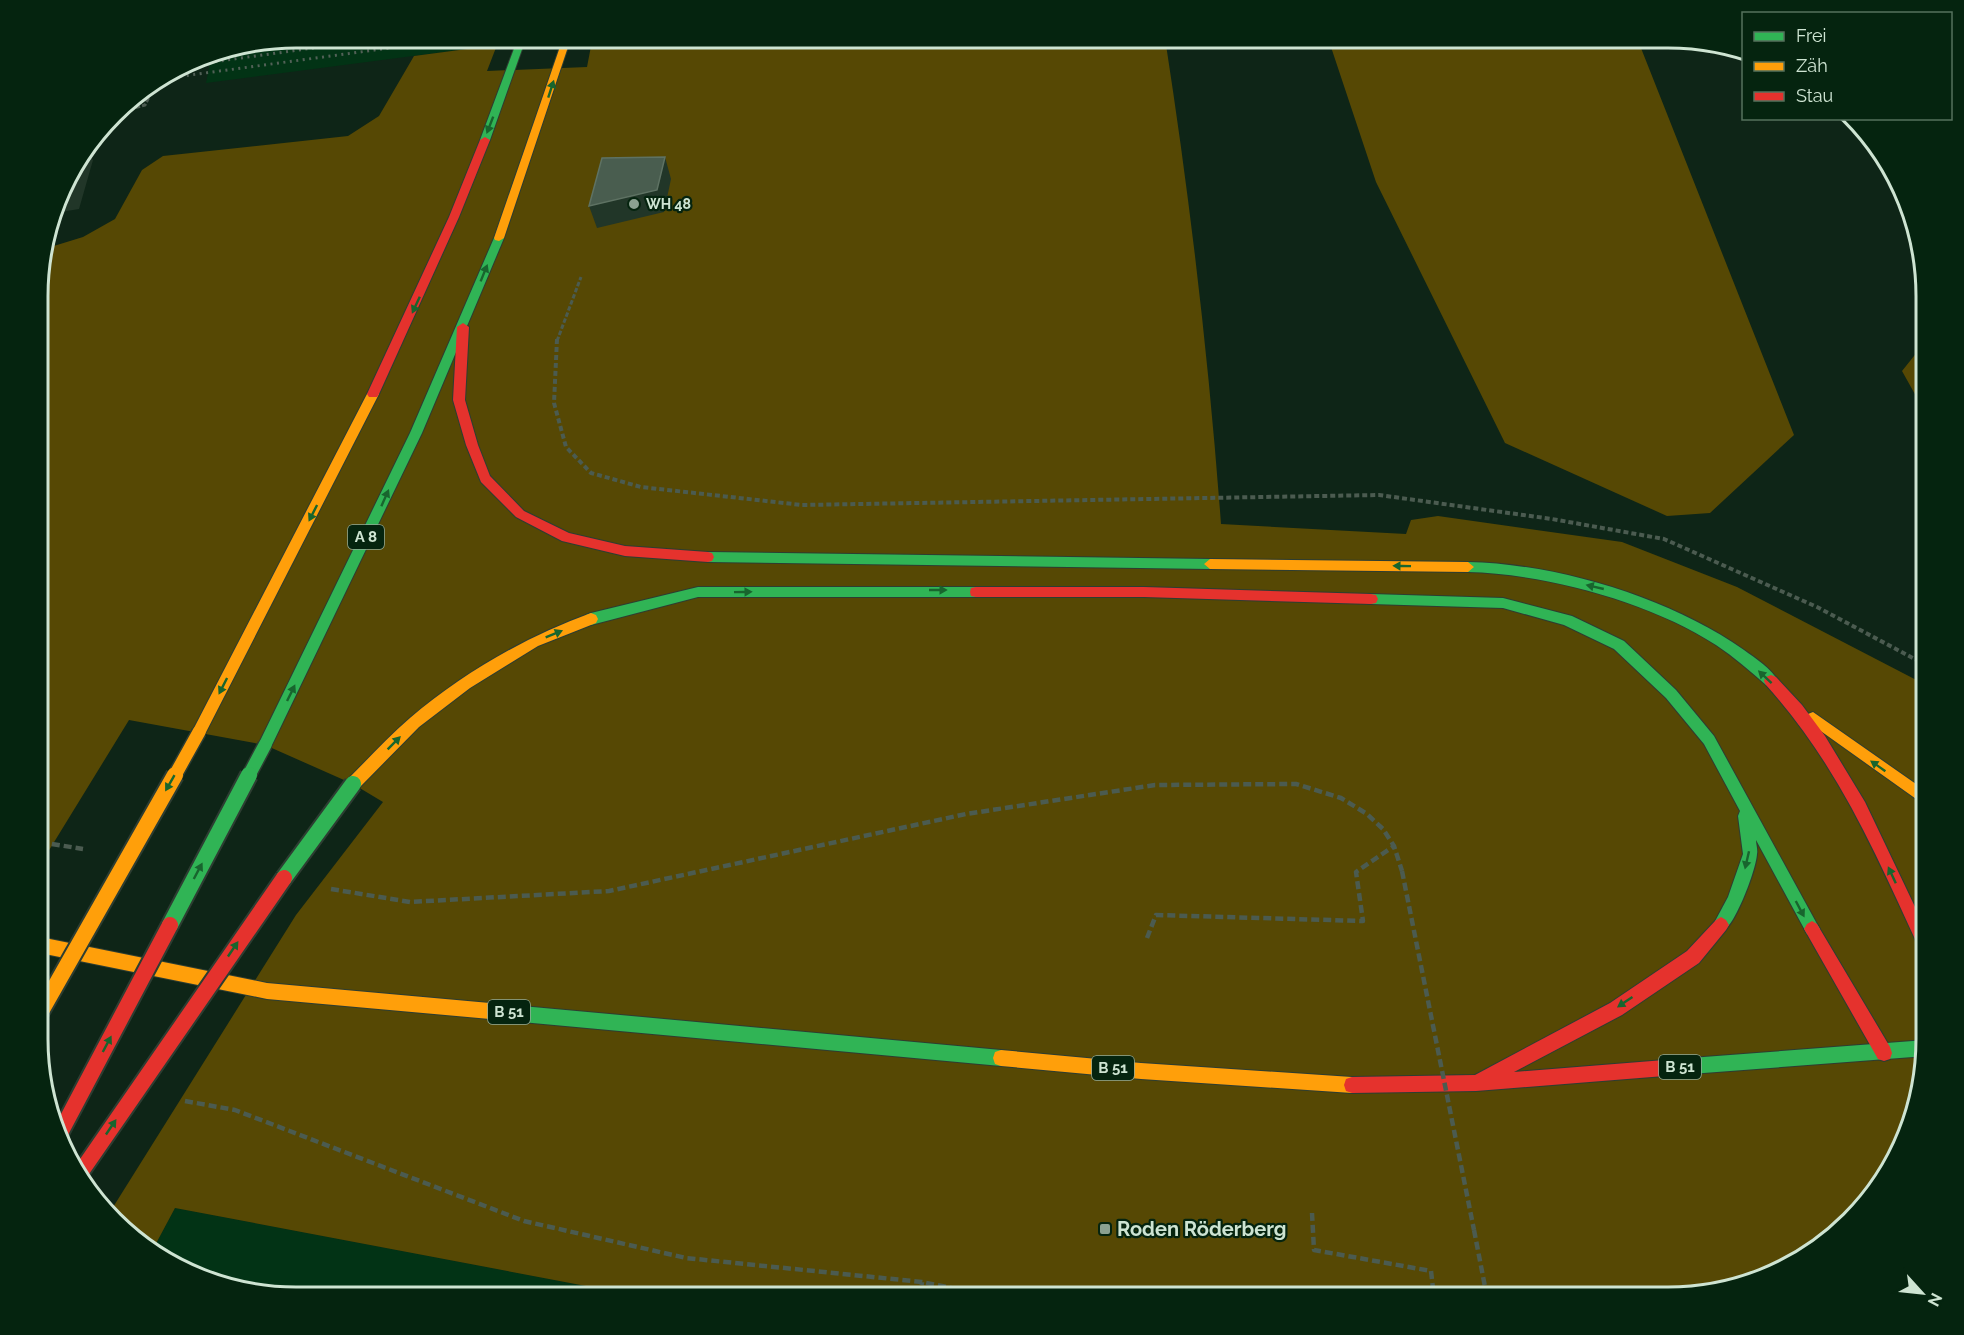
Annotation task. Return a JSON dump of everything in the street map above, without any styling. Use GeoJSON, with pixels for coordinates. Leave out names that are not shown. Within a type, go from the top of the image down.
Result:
{"type":"FeatureCollection","features":[{"type":"Feature","properties":{"kind":"main road"},"geometry":{"type":"LineString","coordinates":[[48,999],[199,732],[374,395],[443,246],[519,48]]}},
{"type":"Feature","properties":{"kind":"main road","name":"A 8"},"geometry":{"type":"LineString","coordinates":[[64,1126],[265,745],[375,520],[463,327],[516,192],[564,48]]}},
{"type":"Feature","properties":{"kind":"main road"},"geometry":{"type":"LineString","coordinates":[[463,327],[459,400],[485,479],[520,514],[566,537],[625,551],[691,557],[1477,567],[1545,575],[1621,593],[1678,616],[1741,654],[1795,705],[1916,792]]}},
{"type":"Feature","properties":{"kind":"main road"},"geometry":{"type":"LineString","coordinates":[[84,1167],[265,903],[353,784],[414,723],[465,684],[533,642],[605,613],[698,592],[1144,592],[1503,603],[1567,620],[1619,645],[1671,694],[1709,740],[1809,924],[1884,1053]]}},
{"type":"Feature","properties":{"kind":"main road"},"geometry":{"type":"LineString","coordinates":[[1795,705],[1854,796],[1916,926]]}},
{"type":"Feature","properties":{"kind":"main road"},"geometry":{"type":"LineString","coordinates":[[1476,1083],[1616,1008],[1693,957],[1717,932],[1738,890],[1750,854],[1743,802]]}},
{"type":"Feature","properties":{"kind":"main road","name":"B 51"},"geometry":{"type":"LineString","coordinates":[[48,947],[267,991],[1141,1071],[1347,1085],[1476,1083],[1915,1049]]}},
{"type":"Feature","properties":{"kind":"path"},"geometry":{"type":"LineString","coordinates":[[132,109],[146,105],[150,95]]}},
{"type":"Feature","properties":{"kind":"path"},"geometry":{"type":"LineString","coordinates":[[581,276],[558,339],[554,403],[566,447],[591,472],[641,487],[802,505],[1379,495],[1552,519],[1664,539],[1817,607],[1916,660]]}},
{"type":"Feature","properties":{"kind":"path"},"geometry":{"type":"LineString","coordinates":[[329,889],[410,902],[609,891],[966,814],[1155,785],[1296,784],[1341,798],[1367,814],[1383,829],[1394,846],[1402,871],[1484,1287]]}},
{"type":"Feature","properties":{"kind":"path"},"geometry":{"type":"LineString","coordinates":[[48,843],[86,849]]}},
{"type":"Feature","properties":{"kind":"path"},"geometry":{"type":"LineString","coordinates":[[1147,938],[1156,915],[1363,921],[1356,872],[1394,846]]}},
{"type":"Feature","properties":{"kind":"path"},"geometry":{"type":"LineString","coordinates":[[176,1100],[235,1110],[524,1221],[686,1258],[922,1282],[947,1287]]}},
{"type":"Feature","properties":{"kind":"path"},"geometry":{"type":"LineString","coordinates":[[1312,1213],[1314,1250],[1431,1271],[1433,1287]]}},
{"type":"Feature","properties":{"kind":"path"},"geometry":{"type":"LineString","coordinates":[[921,1287],[922,1282]]}},
{"type":"Feature","properties":{"kind":"shaded area"},"geometry":{"type":"Polygon","coordinates":[[[474,48],[206,83],[210,63],[263,50],[474,48]]]}},
{"type":"Feature","properties":{"kind":"shaded area"},"geometry":{"type":"Polygon","coordinates":[[[474,48],[496,48],[487,71],[587,67],[591,48],[1166,48],[1198,280],[1221,524],[1406,534],[1411,520],[1438,516],[1622,542],[1737,587],[1916,680],[1916,1039],[1914,1072],[1908,1103],[1897,1134],[1883,1163],[1855,1203],[1819,1236],[1792,1254],[1763,1268],[1717,1282],[1668,1287],[591,1287],[175,1208],[156,1244],[132,1226],[113,1207],[296,915],[383,802],[353,784],[265,745],[129,720],[48,852],[48,296],[53,246],[83,237],[115,219],[142,170],[163,156],[348,136],[379,116],[414,56],[474,48]]]}},
{"type":"Feature","properties":{"kind":"shaded area"},"geometry":{"type":"Polygon","coordinates":[[[1331,48],[1641,48],[1794,435],[1710,513],[1667,516],[1505,443],[1376,182],[1331,48]]]}},
{"type":"Feature","properties":{"kind":"shaded area"},"geometry":{"type":"Polygon","coordinates":[[[1916,354],[1916,396],[1902,371],[1916,354]]]}},
{"type":"Feature","properties":{"kind":"shaded area"},"geometry":{"type":"Polygon","coordinates":[[[175,1208],[591,1287],[263,1285],[216,1274],[172,1254],[156,1244],[175,1208]]]}},
{"type":"Feature","properties":{"kind":"building"},"geometry":{"type":"Polygon","coordinates":[[[665,157],[657,190],[589,206],[602,158],[665,157]]]}},
{"type":"Feature","properties":{"kind":"railway"},"geometry":{"type":"LineString","coordinates":[[214,62],[314,48]]}},
{"type":"Feature","properties":{"kind":"railway"},"geometry":{"type":"LineString","coordinates":[[182,76],[389,48]]}},
{"type":"Feature","properties":{"kind":"traffic: fast"},"geometry":{"type":"LineString","coordinates":[[485,140],[518,48]]}},
{"type":"Feature","properties":{"kind":"traffic: fast"},"geometry":{"type":"LineString","coordinates":[[265,745],[416,433],[499,238]]}},
{"type":"Feature","properties":{"kind":"traffic: fast"},"geometry":{"type":"LineString","coordinates":[[708,557],[1210,564]]}},
{"type":"Feature","properties":{"kind":"traffic: fast"},"geometry":{"type":"LineString","coordinates":[[1468,567],[1541,576],[1634,600],[1693,625],[1721,641],[1771,681]]}},
{"type":"Feature","properties":{"kind":"traffic: fast"},"geometry":{"type":"LineString","coordinates":[[591,619],[698,592],[976,592]]}},
{"type":"Feature","properties":{"kind":"traffic: fast"},"geometry":{"type":"LineString","coordinates":[[1371,599],[1503,603],[1567,620],[1619,645],[1671,694],[1709,740],[1812,929]]}},
{"type":"Feature","properties":{"kind":"traffic: fast"},"geometry":{"type":"LineString","coordinates":[[170,925],[265,745]]}},
{"type":"Feature","properties":{"kind":"traffic: fast"},"geometry":{"type":"LineString","coordinates":[[284,878],[353,784]]}},
{"type":"Feature","properties":{"kind":"traffic: fast"},"geometry":{"type":"LineString","coordinates":[[1721,925],[1735,900],[1750,854],[1745,816]]}},
{"type":"Feature","properties":{"kind":"traffic: fast"},"geometry":{"type":"LineString","coordinates":[[501,1012],[1001,1058]]}},
{"type":"Feature","properties":{"kind":"traffic: fast"},"geometry":{"type":"LineString","coordinates":[[1677,1067],[1915,1049]]}},
{"type":"Feature","properties":{"kind":"traffic: slow"},"geometry":{"type":"LineString","coordinates":[[499,238],[564,48]]}},
{"type":"Feature","properties":{"kind":"traffic: slow"},"geometry":{"type":"LineString","coordinates":[[199,732],[373,394]]}},
{"type":"Feature","properties":{"kind":"traffic: slow"},"geometry":{"type":"LineString","coordinates":[[1210,564],[1468,567]]}},
{"type":"Feature","properties":{"kind":"traffic: slow"},"geometry":{"type":"LineString","coordinates":[[353,784],[414,723],[465,684],[533,642],[591,619]]}},
{"type":"Feature","properties":{"kind":"traffic: slow"},"geometry":{"type":"LineString","coordinates":[[1813,718],[1916,792]]}},
{"type":"Feature","properties":{"kind":"traffic: slow"},"geometry":{"type":"LineString","coordinates":[[48,999],[199,732]]}},
{"type":"Feature","properties":{"kind":"traffic: slow"},"geometry":{"type":"LineString","coordinates":[[48,947],[267,991],[501,1012]]}},
{"type":"Feature","properties":{"kind":"traffic: slow"},"geometry":{"type":"LineString","coordinates":[[1001,1058],[1141,1071],[1352,1085]]}},
{"type":"Feature","properties":{"kind":"traffic: jam"},"geometry":{"type":"LineString","coordinates":[[373,394],[454,217],[485,140]]}},
{"type":"Feature","properties":{"kind":"traffic: jam"},"geometry":{"type":"LineString","coordinates":[[463,327],[459,400],[472,445],[485,479],[520,514],[566,537],[625,551],[708,557]]}},
{"type":"Feature","properties":{"kind":"traffic: jam"},"geometry":{"type":"LineString","coordinates":[[976,592],[1144,592],[1371,599]]}},
{"type":"Feature","properties":{"kind":"traffic: jam"},"geometry":{"type":"LineString","coordinates":[[1771,681],[1797,709],[1841,773],[1860,807],[1916,926]]}},
{"type":"Feature","properties":{"kind":"traffic: jam"},"geometry":{"type":"LineString","coordinates":[[84,1167],[284,878]]}},
{"type":"Feature","properties":{"kind":"traffic: jam"},"geometry":{"type":"LineString","coordinates":[[64,1126],[170,925]]}},
{"type":"Feature","properties":{"kind":"traffic: jam"},"geometry":{"type":"LineString","coordinates":[[1476,1083],[1616,1009],[1693,957],[1721,925]]}},
{"type":"Feature","properties":{"kind":"traffic: jam"},"geometry":{"type":"LineString","coordinates":[[1812,929],[1884,1053]]}},
{"type":"Feature","properties":{"kind":"traffic: jam"},"geometry":{"type":"LineString","coordinates":[[1352,1085],[1476,1083],[1677,1067]]}},
{"type":"Feature","properties":{"kind":"place","name":"WH 48"},"geometry":{"type":"Point","coordinates":[634,204]}},
{"type":"Feature","properties":{"kind":"place","name":"Roden Röderberg"},"geometry":{"type":"Point","coordinates":[1105,1229]}}]}
